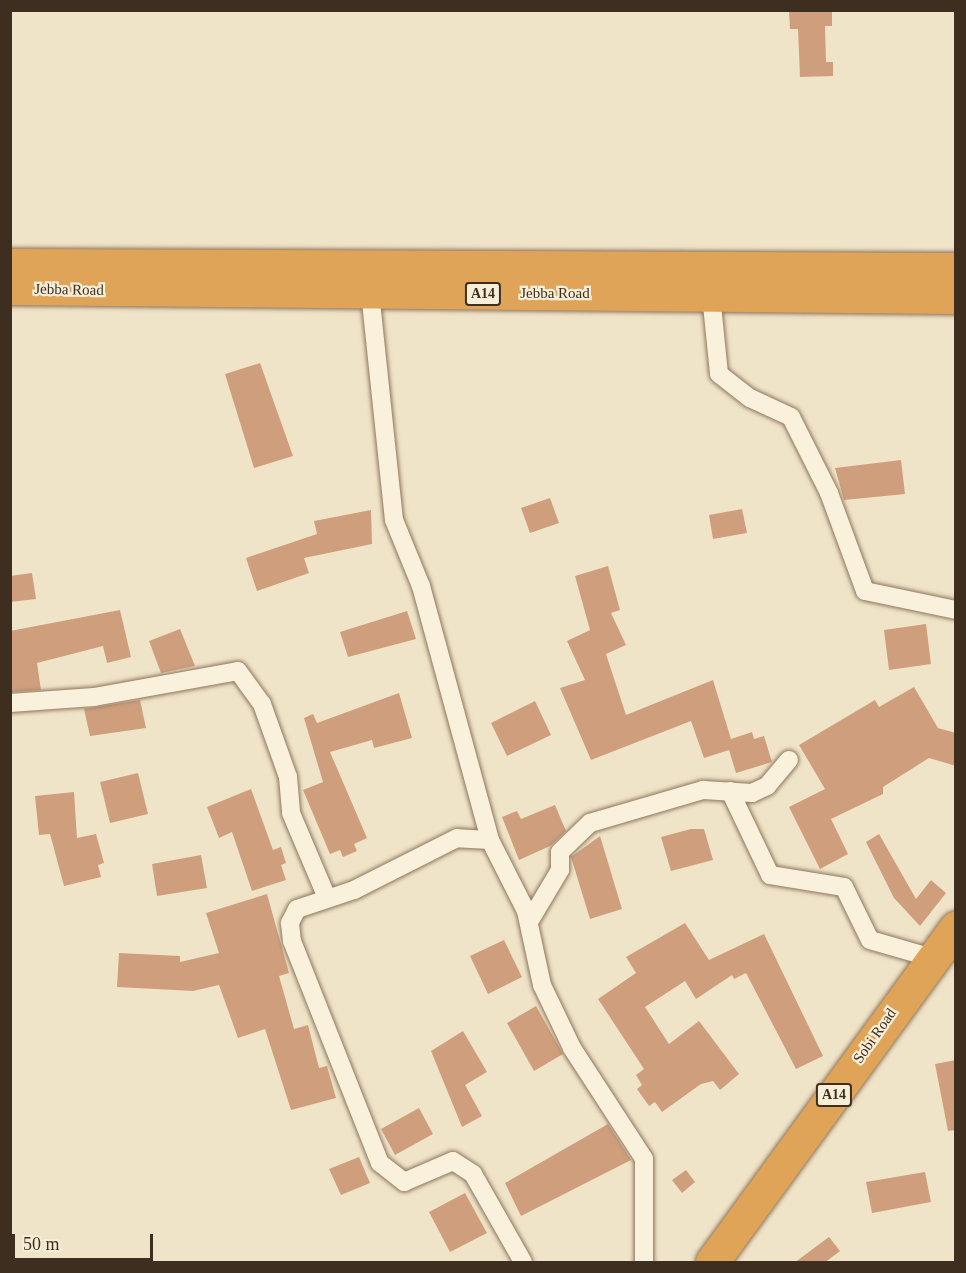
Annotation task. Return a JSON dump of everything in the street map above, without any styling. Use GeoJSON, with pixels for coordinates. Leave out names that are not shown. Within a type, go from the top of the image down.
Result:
{"type":"FeatureCollection","features":[{"type":"Feature","properties":{"kind":"highway","name":"A14"},"geometry":{"type":"LineString","coordinates":[[10,265],[956,269]]}},
{"type":"Feature","properties":{"kind":"highway","name":"Jebba Road"},"geometry":{"type":"LineString","coordinates":[[10,288],[956,297]]}},
{"type":"Feature","properties":{"kind":"highway","name":"Sobi Road"},"geometry":{"type":"LineString","coordinates":[[712,1263],[929,957],[956,927]]}},
{"type":"Feature","properties":{"kind":"street"},"geometry":{"type":"LineString","coordinates":[[370,292],[391,509],[421,586],[490,840],[529,922],[548,1000],[644,1159],[644,1263]]}},
{"type":"Feature","properties":{"kind":"street"},"geometry":{"type":"LineString","coordinates":[[711,296],[719,374],[750,398],[792,417],[829,493],[865,591],[956,610]]}},
{"type":"Feature","properties":{"kind":"street"},"geometry":{"type":"LineString","coordinates":[[10,703],[94,698],[238,670],[262,704],[288,777],[291,813],[327,898]]}},
{"type":"Feature","properties":{"kind":"street"},"geometry":{"type":"LineString","coordinates":[[529,922],[560,870],[561,852],[590,823],[703,790],[752,793],[767,786],[789,760]]}},
{"type":"Feature","properties":{"kind":"street"},"geometry":{"type":"LineString","coordinates":[[730,791],[770,875],[844,887],[870,940],[929,957]]}},
{"type":"Feature","properties":{"kind":"street"},"geometry":{"type":"LineString","coordinates":[[490,840],[457,838],[291,915],[292,941],[380,1163],[404,1182],[453,1161],[473,1174],[523,1263]]}},
{"type":"Feature","properties":{"kind":"building"},"geometry":{"type":"Polygon","coordinates":[[[789,10],[832,10],[832,26],[825,26],[826,62],[833,62],[833,76],[800,77],[798,29],[790,29],[789,10]]]}},
{"type":"Feature","properties":{"kind":"building"},"geometry":{"type":"Polygon","coordinates":[[[260,363],[293,456],[254,468],[225,374],[260,363]]]}},
{"type":"Feature","properties":{"kind":"building"},"geometry":{"type":"Polygon","coordinates":[[[901,460],[905,494],[844,500],[835,468],[901,460]]]}},
{"type":"Feature","properties":{"kind":"building"},"geometry":{"type":"Polygon","coordinates":[[[550,498],[559,523],[530,533],[521,508],[550,498]]]}},
{"type":"Feature","properties":{"kind":"building"},"geometry":{"type":"Polygon","coordinates":[[[742,509],[747,533],[713,539],[709,515],[742,509]]]}},
{"type":"Feature","properties":{"kind":"building"},"geometry":{"type":"Polygon","coordinates":[[[371,510],[372,544],[304,558],[309,573],[257,591],[246,558],[317,534],[314,521],[371,510]]]}},
{"type":"Feature","properties":{"kind":"building"},"geometry":{"type":"Polygon","coordinates":[[[608,566],[620,610],[611,613],[626,645],[606,654],[626,715],[713,680],[731,739],[752,732],[754,739],[764,736],[772,762],[736,773],[729,750],[704,758],[691,721],[591,760],[560,688],[585,680],[567,641],[590,630],[575,576],[608,566]]]}},
{"type":"Feature","properties":{"kind":"building"},"geometry":{"type":"Polygon","coordinates":[[[32,573],[36,599],[10,602],[10,576],[32,573]]]}},
{"type":"Feature","properties":{"kind":"building"},"geometry":{"type":"Polygon","coordinates":[[[120,610],[131,657],[107,663],[103,646],[37,663],[41,690],[10,692],[10,631],[120,610]]]}},
{"type":"Feature","properties":{"kind":"building"},"geometry":{"type":"Polygon","coordinates":[[[407,611],[416,639],[348,657],[340,632],[407,611]]]}},
{"type":"Feature","properties":{"kind":"building"},"geometry":{"type":"Polygon","coordinates":[[[926,624],[931,664],[889,670],[884,630],[926,624]]]}},
{"type":"Feature","properties":{"kind":"building"},"geometry":{"type":"Polygon","coordinates":[[[180,629],[195,666],[161,673],[149,641],[180,629]]]}},
{"type":"Feature","properties":{"kind":"building"},"geometry":{"type":"Polygon","coordinates":[[[914,687],[938,728],[956,733],[956,766],[929,758],[883,787],[883,794],[831,819],[848,854],[820,869],[789,807],[825,789],[799,745],[875,700],[879,707],[914,687]]]}},
{"type":"Feature","properties":{"kind":"building"},"geometry":{"type":"Polygon","coordinates":[[[399,693],[412,738],[374,748],[372,740],[330,752],[367,838],[354,844],[357,851],[343,857],[340,850],[330,854],[303,790],[323,782],[304,718],[313,714],[317,723],[399,693]]]}},
{"type":"Feature","properties":{"kind":"building"},"geometry":{"type":"Polygon","coordinates":[[[140,700],[146,728],[90,736],[84,709],[140,700]]]}},
{"type":"Feature","properties":{"kind":"building"},"geometry":{"type":"Polygon","coordinates":[[[535,701],[551,735],[507,756],[491,723],[535,701]]]}},
{"type":"Feature","properties":{"kind":"building"},"geometry":{"type":"Polygon","coordinates":[[[138,773],[148,814],[110,823],[100,782],[138,773]]]}},
{"type":"Feature","properties":{"kind":"building"},"geometry":{"type":"Polygon","coordinates":[[[251,789],[273,850],[281,847],[286,863],[281,865],[286,880],[252,891],[232,832],[219,838],[207,807],[251,789]]]}},
{"type":"Feature","properties":{"kind":"building"},"geometry":{"type":"Polygon","coordinates":[[[74,792],[77,838],[96,834],[104,863],[98,865],[101,877],[64,886],[50,834],[39,835],[35,796],[74,792]]]}},
{"type":"Feature","properties":{"kind":"building"},"geometry":{"type":"Polygon","coordinates":[[[555,805],[566,831],[550,846],[519,860],[502,817],[517,811],[521,819],[555,805]]]}},
{"type":"Feature","properties":{"kind":"building"},"geometry":{"type":"Polygon","coordinates":[[[691,829],[704,829],[713,860],[671,871],[661,837],[691,829]]]}},
{"type":"Feature","properties":{"kind":"building"},"geometry":{"type":"Polygon","coordinates":[[[879,834],[916,899],[931,880],[946,893],[920,926],[894,898],[866,842],[879,834]]]}},
{"type":"Feature","properties":{"kind":"building"},"geometry":{"type":"Polygon","coordinates":[[[600,836],[622,909],[590,919],[571,857],[600,836]]]}},
{"type":"Feature","properties":{"kind":"building"},"geometry":{"type":"Polygon","coordinates":[[[201,855],[207,888],[157,896],[152,864],[201,855]]]}},
{"type":"Feature","properties":{"kind":"building"},"geometry":{"type":"Polygon","coordinates":[[[267,894],[289,973],[279,976],[294,1029],[308,1025],[319,1068],[327,1066],[336,1098],[291,1110],[265,1029],[238,1038],[219,985],[193,991],[117,987],[119,953],[180,956],[180,962],[219,953],[206,913],[267,894]]]}},
{"type":"Feature","properties":{"kind":"building"},"geometry":{"type":"Polygon","coordinates":[[[685,923],[709,960],[764,934],[823,1056],[796,1069],[746,973],[734,979],[732,975],[696,999],[685,981],[645,1007],[669,1044],[699,1021],[739,1074],[720,1090],[713,1081],[701,1084],[662,1112],[655,1102],[649,1106],[637,1089],[642,1085],[636,1075],[644,1069],[598,999],[636,973],[626,957],[685,923]]]}},
{"type":"Feature","properties":{"kind":"building"},"geometry":{"type":"Polygon","coordinates":[[[504,940],[522,977],[488,994],[470,956],[504,940]]]}},
{"type":"Feature","properties":{"kind":"building"},"geometry":{"type":"Polygon","coordinates":[[[536,1006],[563,1054],[534,1071],[507,1023],[536,1006]]]}},
{"type":"Feature","properties":{"kind":"building"},"geometry":{"type":"Polygon","coordinates":[[[463,1031],[487,1072],[465,1085],[482,1116],[462,1127],[431,1051],[463,1031]]]}},
{"type":"Feature","properties":{"kind":"building"},"geometry":{"type":"Polygon","coordinates":[[[956,1060],[956,1130],[948,1131],[935,1064],[956,1060]]]}},
{"type":"Feature","properties":{"kind":"building"},"geometry":{"type":"Polygon","coordinates":[[[419,1108],[433,1134],[395,1155],[381,1129],[419,1108]]]}},
{"type":"Feature","properties":{"kind":"building"},"geometry":{"type":"Polygon","coordinates":[[[608,1124],[631,1160],[521,1216],[505,1183],[608,1124]]]}},
{"type":"Feature","properties":{"kind":"building"},"geometry":{"type":"Polygon","coordinates":[[[359,1157],[370,1183],[341,1195],[329,1169],[359,1157]]]}},
{"type":"Feature","properties":{"kind":"building"},"geometry":{"type":"Polygon","coordinates":[[[686,1170],[695,1182],[682,1193],[672,1180],[686,1170]]]}},
{"type":"Feature","properties":{"kind":"building"},"geometry":{"type":"Polygon","coordinates":[[[925,1172],[931,1202],[872,1213],[866,1182],[925,1172]]]}},
{"type":"Feature","properties":{"kind":"building"},"geometry":{"type":"Polygon","coordinates":[[[465,1193],[487,1233],[450,1252],[429,1212],[465,1193]]]}},
{"type":"Feature","properties":{"kind":"building"},"geometry":{"type":"Polygon","coordinates":[[[829,1237],[840,1251],[824,1263],[794,1263],[829,1237]]]}}]}
